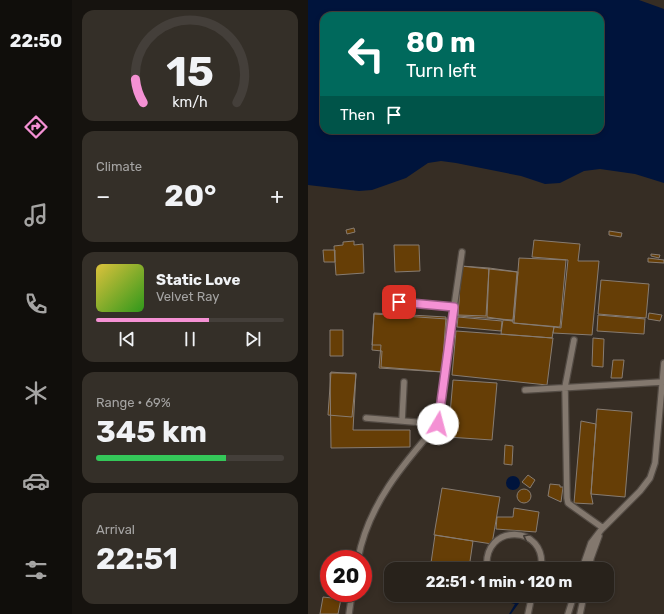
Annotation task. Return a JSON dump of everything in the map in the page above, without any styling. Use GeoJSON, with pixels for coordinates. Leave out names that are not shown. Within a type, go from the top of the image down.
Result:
{"type":"FeatureCollection","features":[{"type":"Feature","properties":{"kind":"lane"},"geometry":{"type":"LineString","coordinates":[[360,550],[361,543],[380,499],[406,460],[438,424],[462,252]]}},
{"type":"Feature","properties":{"kind":"lane"},"geometry":{"type":"LineString","coordinates":[[399,302],[454,307]]}},
{"type":"Feature","properties":{"kind":"lane"},"geometry":{"type":"LineString","coordinates":[[574,340],[565,387],[568,502],[602,529]]}},
{"type":"Feature","properties":{"kind":"lane"},"geometry":{"type":"LineString","coordinates":[[584,562],[591,543],[602,529],[640,491],[650,478],[655,463],[664,363]]}},
{"type":"Feature","properties":{"kind":"lane"},"geometry":{"type":"LineString","coordinates":[[402,421],[404,382]]}},
{"type":"Feature","properties":{"kind":"lane"},"geometry":{"type":"LineString","coordinates":[[525,390],[662,382]]}},
{"type":"Feature","properties":{"kind":"lane"},"geometry":{"type":"LineString","coordinates":[[366,418],[438,424]]}},
{"type":"Feature","properties":{"kind":"lane"},"geometry":{"type":"LineString","coordinates":[[590,562],[602,529]]}},
{"type":"Feature","properties":{"kind":"lane"},"geometry":{"type":"LineString","coordinates":[[486,562],[488,551],[501,537],[510,534],[520,534],[536,544],[541,552],[543,562]]}},
{"type":"Feature","properties":{"kind":"lane"},"geometry":{"type":"LineString","coordinates":[[349,614],[351,602]]}},
{"type":"Feature","properties":{"kind":"lane"},"geometry":{"type":"LineString","coordinates":[[528,614],[531,602]]}},
{"type":"Feature","properties":{"kind":"lane"},"geometry":{"type":"LineString","coordinates":[[568,614],[572,602]]}},
{"type":"Feature","properties":{"kind":"lane"},"geometry":{"type":"LineString","coordinates":[[580,614],[583,602]]}},
{"type":"Feature","properties":{"kind":"water"},"geometry":{"type":"Polygon","coordinates":[[[308,0],[639,0],[664,9],[664,183],[635,174],[600,169],[584,171],[560,183],[545,184],[521,176],[441,161],[428,163],[406,178],[372,190],[359,191],[308,185],[308,0]]]}},
{"type":"Feature","properties":{"kind":"water"},"geometry":{"type":"Polygon","coordinates":[[[510,476],[516,476],[520,480],[520,486],[516,490],[510,490],[506,486],[506,480],[510,476]]]}},
{"type":"Feature","properties":{"kind":"water"},"geometry":{"type":"Polygon","coordinates":[[[507,602],[519,603],[511,614],[509,614],[515,604],[507,602]]]}},
{"type":"Feature","properties":{"kind":"building"},"geometry":{"type":"Polygon","coordinates":[[[354,228],[355,232],[347,234],[346,230],[354,228]]]}},
{"type":"Feature","properties":{"kind":"building"},"geometry":{"type":"Polygon","coordinates":[[[609,231],[622,233],[621,237],[609,235],[609,231]]]}},
{"type":"Feature","properties":{"kind":"building"},"geometry":{"type":"Polygon","coordinates":[[[534,240],[580,244],[578,261],[599,261],[592,335],[553,333],[554,327],[561,328],[568,260],[532,257],[534,240]]]}},
{"type":"Feature","properties":{"kind":"building"},"geometry":{"type":"Polygon","coordinates":[[[354,241],[354,245],[363,244],[364,273],[336,275],[334,246],[343,245],[343,242],[354,241]]]}},
{"type":"Feature","properties":{"kind":"building"},"geometry":{"type":"Polygon","coordinates":[[[394,245],[419,245],[420,271],[395,272],[394,245]]]}},
{"type":"Feature","properties":{"kind":"building"},"geometry":{"type":"Polygon","coordinates":[[[323,250],[335,250],[335,262],[324,262],[323,250]]]}},
{"type":"Feature","properties":{"kind":"building"},"geometry":{"type":"Polygon","coordinates":[[[651,254],[660,255],[659,258],[651,256],[651,254]]]}},
{"type":"Feature","properties":{"kind":"building"},"geometry":{"type":"Polygon","coordinates":[[[519,258],[566,260],[560,327],[514,323],[519,258]]]}},
{"type":"Feature","properties":{"kind":"building"},"geometry":{"type":"Polygon","coordinates":[[[648,258],[664,260],[664,263],[648,262],[648,258]]]}},
{"type":"Feature","properties":{"kind":"building"},"geometry":{"type":"Polygon","coordinates":[[[461,266],[517,272],[513,320],[458,316],[461,266]]]}},
{"type":"Feature","properties":{"kind":"building"},"geometry":{"type":"Polygon","coordinates":[[[461,266],[489,268],[486,316],[458,315],[461,266]]]}},
{"type":"Feature","properties":{"kind":"building"},"geometry":{"type":"Polygon","coordinates":[[[489,268],[518,272],[513,321],[487,317],[489,268]]]}},
{"type":"Feature","properties":{"kind":"building"},"geometry":{"type":"Polygon","coordinates":[[[601,280],[649,284],[646,318],[598,314],[601,280]]]}},
{"type":"Feature","properties":{"kind":"building"},"geometry":{"type":"Polygon","coordinates":[[[374,313],[446,317],[442,372],[379,368],[381,345],[372,345],[374,313]]]}},
{"type":"Feature","properties":{"kind":"building"},"geometry":{"type":"Polygon","coordinates":[[[649,313],[662,315],[660,321],[648,319],[649,313]]]}},
{"type":"Feature","properties":{"kind":"building"},"geometry":{"type":"Polygon","coordinates":[[[374,314],[447,319],[443,372],[381,367],[382,351],[372,350],[374,314]]]}},
{"type":"Feature","properties":{"kind":"building"},"geometry":{"type":"Polygon","coordinates":[[[598,315],[645,319],[644,334],[597,331],[598,315]]]}},
{"type":"Feature","properties":{"kind":"building"},"geometry":{"type":"Polygon","coordinates":[[[458,317],[502,321],[501,331],[457,327],[458,317]]]}},
{"type":"Feature","properties":{"kind":"building"},"geometry":{"type":"Polygon","coordinates":[[[503,320],[513,321],[513,323],[554,327],[552,338],[501,334],[503,320]]]}},
{"type":"Feature","properties":{"kind":"building"},"geometry":{"type":"Polygon","coordinates":[[[330,330],[343,330],[343,356],[330,356],[330,330]]]}},
{"type":"Feature","properties":{"kind":"building"},"geometry":{"type":"Polygon","coordinates":[[[456,331],[553,338],[547,385],[452,375],[456,331]]]}},
{"type":"Feature","properties":{"kind":"building"},"geometry":{"type":"Polygon","coordinates":[[[593,338],[604,339],[603,367],[592,366],[593,338]]]}},
{"type":"Feature","properties":{"kind":"building"},"geometry":{"type":"Polygon","coordinates":[[[613,360],[624,360],[622,378],[611,378],[613,360]]]}},
{"type":"Feature","properties":{"kind":"building"},"geometry":{"type":"Polygon","coordinates":[[[331,372],[356,374],[352,417],[328,415],[331,372]]]}},
{"type":"Feature","properties":{"kind":"building"},"geometry":{"type":"Polygon","coordinates":[[[330,373],[356,373],[353,430],[410,430],[410,447],[331,448],[330,373]]]}},
{"type":"Feature","properties":{"kind":"building"},"geometry":{"type":"Polygon","coordinates":[[[453,380],[497,383],[492,440],[448,437],[453,380]]]}},
{"type":"Feature","properties":{"kind":"building"},"geometry":{"type":"Polygon","coordinates":[[[597,409],[632,412],[625,497],[591,494],[597,409]]]}},
{"type":"Feature","properties":{"kind":"building"},"geometry":{"type":"Polygon","coordinates":[[[581,421],[596,424],[591,494],[593,504],[574,503],[581,421]]]}},
{"type":"Feature","properties":{"kind":"building"},"geometry":{"type":"Polygon","coordinates":[[[505,445],[513,446],[512,465],[504,464],[505,445]]]}},
{"type":"Feature","properties":{"kind":"building"},"geometry":{"type":"Polygon","coordinates":[[[528,475],[535,480],[530,488],[522,482],[528,475]]]}},
{"type":"Feature","properties":{"kind":"building"},"geometry":{"type":"Polygon","coordinates":[[[550,484],[560,485],[560,487],[563,487],[561,502],[548,496],[550,484]]]}},
{"type":"Feature","properties":{"kind":"building"},"geometry":{"type":"Polygon","coordinates":[[[442,488],[500,497],[492,544],[434,535],[442,488]]]}},
{"type":"Feature","properties":{"kind":"building"},"geometry":{"type":"Polygon","coordinates":[[[521,489],[527,489],[531,493],[531,499],[527,503],[521,503],[517,499],[517,493],[521,489]]]}},
{"type":"Feature","properties":{"kind":"building"},"geometry":{"type":"Polygon","coordinates":[[[514,508],[539,512],[536,532],[496,529],[497,517],[513,517],[514,508]]]}},
{"type":"Feature","properties":{"kind":"building"},"geometry":{"type":"Polygon","coordinates":[[[435,535],[473,541],[470,562],[431,562],[435,535]]]}},
{"type":"Feature","properties":{"kind":"building"},"geometry":{"type":"Polygon","coordinates":[[[322,602],[340,602],[338,614],[320,614],[322,602]]]}},
{"type":"Feature","properties":{"kind":"route"},"geometry":{"type":"LineString","coordinates":[[399,302],[454,307],[438,424]]}}]}
